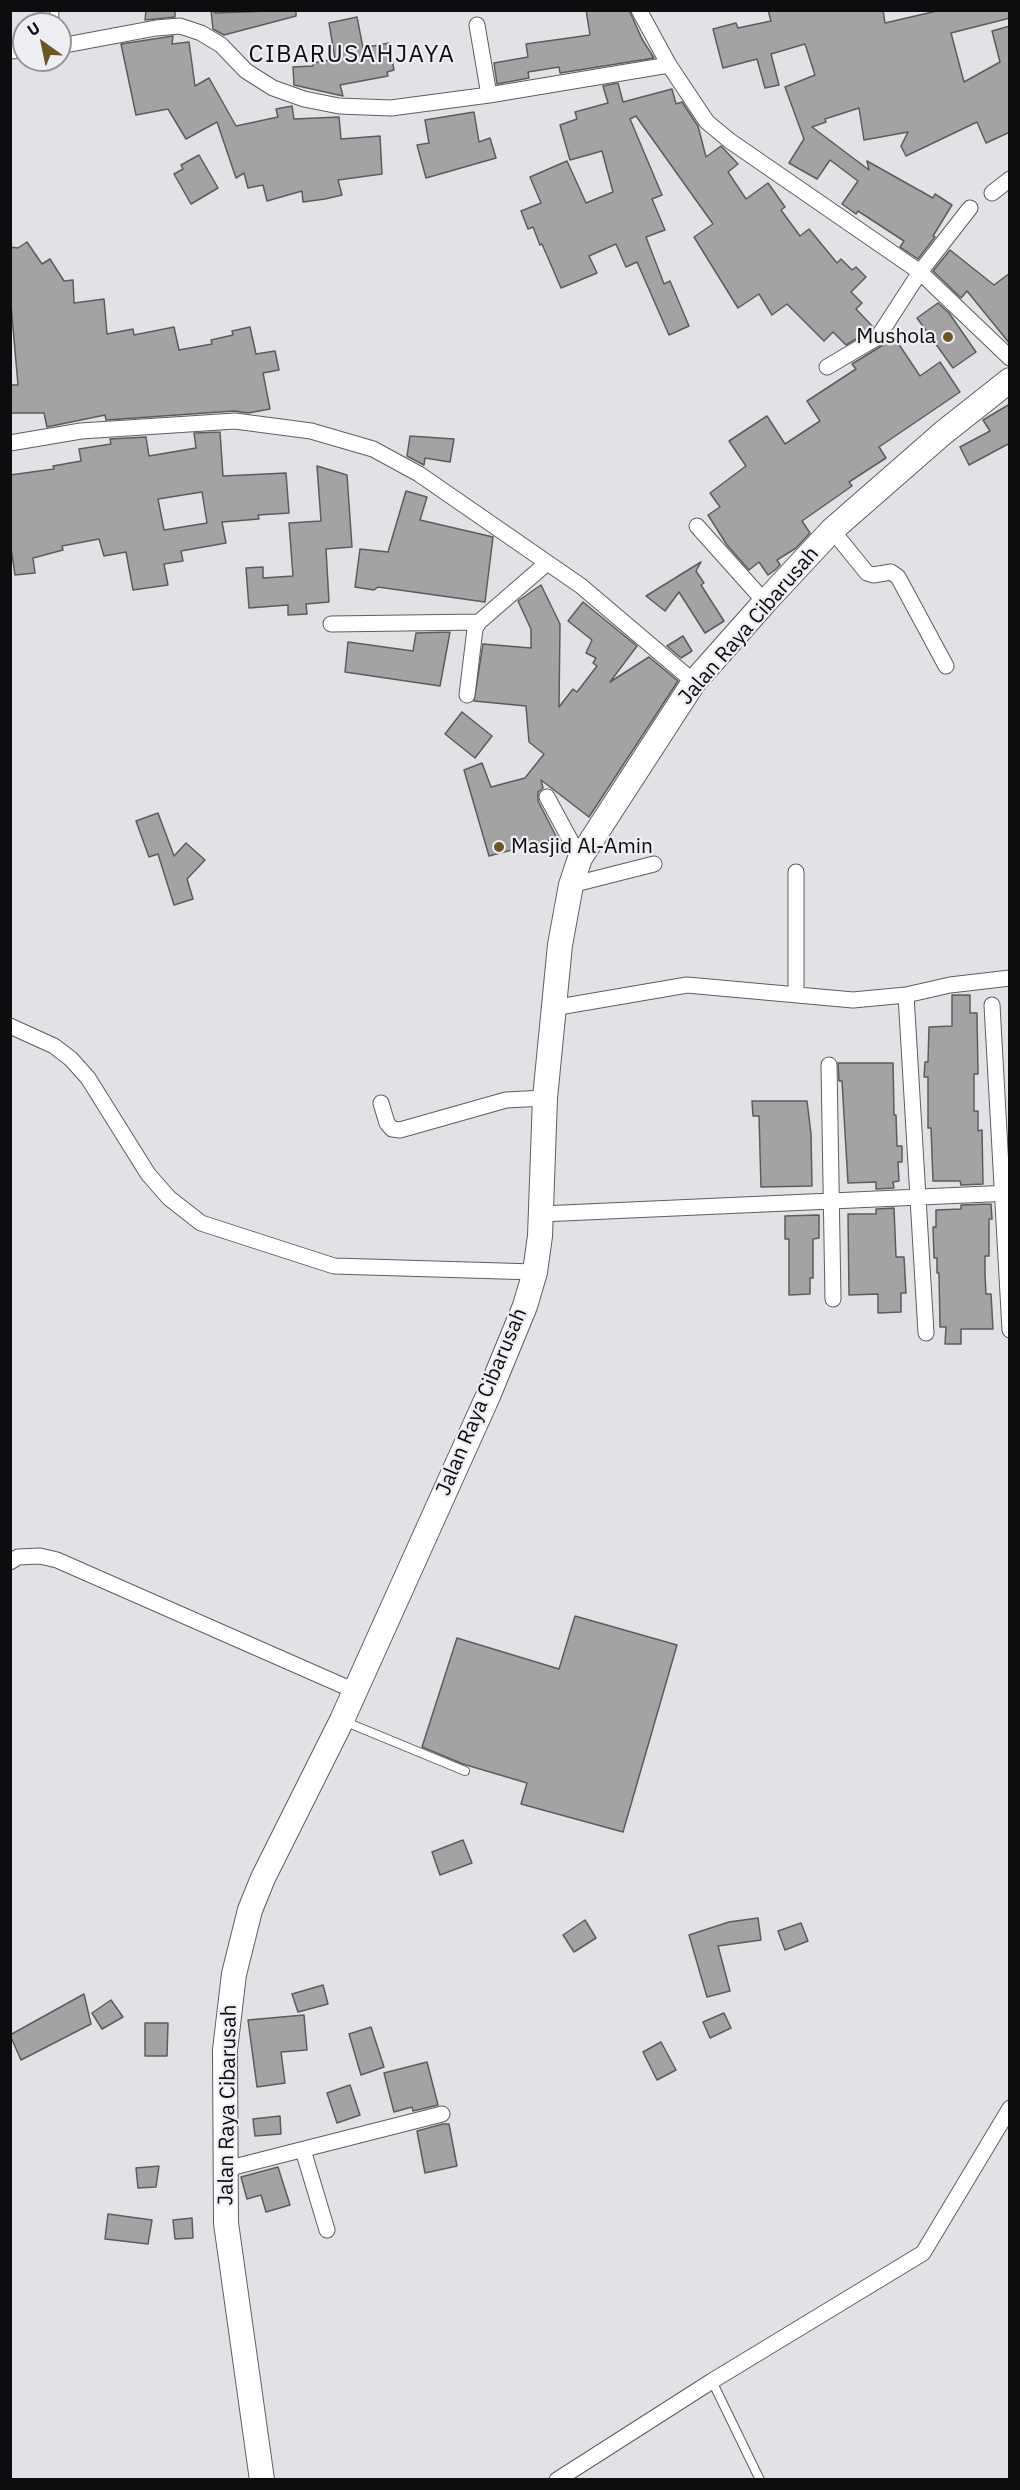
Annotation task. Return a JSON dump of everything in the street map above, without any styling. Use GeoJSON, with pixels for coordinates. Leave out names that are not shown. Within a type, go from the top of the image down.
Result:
{"type":"FeatureCollection","features":[{"type":"Feature","properties":{"kind":"main road","name":"Jalan Raya Cibarusah"},"geometry":{"type":"LineString","coordinates":[[262,2480],[228,2246],[226,2030],[241,1942],[263,1878],[342,1720],[514,1336],[535,1272],[541,1214],[545,1098],[560,945],[571,885],[580,858],[694,682],[765,602],[832,530],[943,433],[1010,380]]}},
{"type":"Feature","properties":{"kind":"street"},"geometry":{"type":"LineString","coordinates":[[639,10],[695,106],[716,131],[920,272],[1010,358]]}},
{"type":"Feature","properties":{"kind":"street"},"geometry":{"type":"LineString","coordinates":[[477,25],[489,95]]}},
{"type":"Feature","properties":{"kind":"street"},"geometry":{"type":"LineString","coordinates":[[72,44],[156,28],[180,26],[201,33],[221,45],[257,80],[304,99],[339,106],[391,108],[489,95],[669,65]]}},
{"type":"Feature","properties":{"kind":"street"},"geometry":{"type":"LineString","coordinates":[[992,193],[1010,179]]}},
{"type":"Feature","properties":{"kind":"street"},"geometry":{"type":"LineString","coordinates":[[827,367],[878,337],[920,272],[970,208]]}},
{"type":"Feature","properties":{"kind":"street"},"geometry":{"type":"LineString","coordinates":[[10,443],[81,430],[235,422],[311,430],[373,449],[419,474],[598,599],[694,682]]}},
{"type":"Feature","properties":{"kind":"street"},"geometry":{"type":"LineString","coordinates":[[697,526],[765,602]]}},
{"type":"Feature","properties":{"kind":"street"},"geometry":{"type":"LineString","coordinates":[[832,530],[867,573],[874,575],[891,572],[896,575],[946,666]]}},
{"type":"Feature","properties":{"kind":"street"},"geometry":{"type":"LineString","coordinates":[[467,695],[472,636],[479,622],[547,563]]}},
{"type":"Feature","properties":{"kind":"street"},"geometry":{"type":"LineString","coordinates":[[332,624],[479,622]]}},
{"type":"Feature","properties":{"kind":"street"},"geometry":{"type":"LineString","coordinates":[[547,797],[580,858]]}},
{"type":"Feature","properties":{"kind":"street"},"geometry":{"type":"LineString","coordinates":[[571,885],[654,864]]}},
{"type":"Feature","properties":{"kind":"street"},"geometry":{"type":"LineString","coordinates":[[796,872],[796,995]]}},
{"type":"Feature","properties":{"kind":"street"},"geometry":{"type":"LineString","coordinates":[[554,1008],[687,985],[853,1000],[906,995],[950,985],[1010,978]]}},
{"type":"Feature","properties":{"kind":"street"},"geometry":{"type":"LineString","coordinates":[[906,995],[926,1333]]}},
{"type":"Feature","properties":{"kind":"street"},"geometry":{"type":"LineString","coordinates":[[992,1005],[1006,1193],[1010,1330]]}},
{"type":"Feature","properties":{"kind":"street"},"geometry":{"type":"LineString","coordinates":[[10,1026],[54,1046],[71,1059],[87,1078],[148,1174],[169,1198],[201,1223],[334,1266],[535,1272]]}},
{"type":"Feature","properties":{"kind":"street"},"geometry":{"type":"LineString","coordinates":[[829,1065],[833,1299]]}},
{"type":"Feature","properties":{"kind":"street"},"geometry":{"type":"LineString","coordinates":[[381,1103],[387,1123],[392,1129],[400,1130],[506,1100],[545,1098]]}},
{"type":"Feature","properties":{"kind":"street"},"geometry":{"type":"LineString","coordinates":[[541,1214],[1006,1193]]}},
{"type":"Feature","properties":{"kind":"street"},"geometry":{"type":"LineString","coordinates":[[13,1554],[57,1560],[355,1691]]}},
{"type":"Feature","properties":{"kind":"street"},"geometry":{"type":"LineString","coordinates":[[557,2480],[712,2381],[923,2253],[1010,2108]]}},
{"type":"Feature","properties":{"kind":"street"},"geometry":{"type":"LineString","coordinates":[[226,2169],[442,2114]]}},
{"type":"Feature","properties":{"kind":"street"},"geometry":{"type":"LineString","coordinates":[[303,2150],[327,2230]]}},
{"type":"Feature","properties":{"kind":"lane"},"geometry":{"type":"LineString","coordinates":[[342,1720],[465,1770]]}},
{"type":"Feature","properties":{"kind":"lane"},"geometry":{"type":"LineString","coordinates":[[712,2381],[760,2480]]}},
{"type":"Feature","properties":{"kind":"building"},"geometry":{"type":"Polygon","coordinates":[[[146,10],[175,10],[175,17],[145,20],[146,10]]]}},
{"type":"Feature","properties":{"kind":"building"},"geometry":{"type":"Polygon","coordinates":[[[211,10],[216,13],[296,10],[296,16],[224,35],[213,29],[211,10]]]}},
{"type":"Feature","properties":{"kind":"building"},"geometry":{"type":"Polygon","coordinates":[[[586,10],[629,10],[642,39],[654,58],[560,73],[559,67],[528,72],[529,78],[497,84],[494,63],[528,57],[526,44],[590,35],[586,10]]]}},
{"type":"Feature","properties":{"kind":"building"},"geometry":{"type":"Polygon","coordinates":[[[768,10],[883,10],[885,23],[941,10],[1010,10],[1010,18],[951,33],[964,82],[1000,62],[992,31],[1010,26],[1010,132],[986,143],[977,122],[906,156],[901,146],[908,132],[864,140],[859,108],[825,119],[826,122],[812,127],[869,170],[867,161],[933,198],[935,194],[952,205],[933,236],[935,237],[918,259],[900,247],[904,241],[858,211],[856,214],[842,204],[858,181],[830,160],[817,179],[789,163],[804,139],[785,87],[815,75],[805,44],[771,54],[779,85],[765,88],[757,59],[723,68],[713,29],[736,23],[738,28],[771,21],[768,10]]]}},
{"type":"Feature","properties":{"kind":"building"},"geometry":{"type":"Polygon","coordinates":[[[357,17],[363,48],[389,43],[394,70],[387,72],[388,76],[340,85],[343,96],[294,85],[293,67],[313,66],[313,63],[335,59],[329,23],[357,17]]]}},
{"type":"Feature","properties":{"kind":"building"},"geometry":{"type":"Polygon","coordinates":[[[173,36],[172,44],[189,42],[195,86],[209,78],[236,126],[278,117],[276,109],[292,106],[294,119],[339,117],[341,139],[380,136],[382,174],[338,180],[342,195],[325,199],[303,202],[302,191],[267,201],[263,185],[248,188],[244,173],[236,178],[217,122],[186,139],[168,109],[136,115],[121,44],[173,36]]]}},
{"type":"Feature","properties":{"kind":"building"},"geometry":{"type":"Polygon","coordinates":[[[618,83],[623,102],[672,89],[676,104],[682,102],[698,126],[706,157],[721,146],[738,164],[728,172],[746,199],[768,183],[785,207],[781,210],[800,236],[809,229],[837,263],[841,259],[852,270],[856,267],[866,277],[851,292],[862,303],[856,309],[873,327],[871,330],[846,345],[833,332],[824,341],[787,304],[772,315],[759,294],[738,308],[694,237],[713,224],[636,116],[630,119],[662,195],[652,199],[665,230],[646,237],[664,284],[670,281],[689,326],[669,335],[637,262],[626,267],[616,244],[589,256],[597,273],[561,288],[542,244],[540,245],[533,227],[528,229],[521,211],[541,203],[530,177],[567,161],[586,203],[613,192],[602,151],[570,160],[560,125],[577,119],[575,112],[608,103],[603,86],[618,83]]]}},
{"type":"Feature","properties":{"kind":"building"},"geometry":{"type":"Polygon","coordinates":[[[474,112],[479,142],[490,138],[496,158],[426,178],[417,145],[429,143],[425,120],[474,112]]]}},
{"type":"Feature","properties":{"kind":"building"},"geometry":{"type":"Polygon","coordinates":[[[199,155],[218,188],[191,204],[174,174],[183,169],[181,165],[199,155]]]}},
{"type":"Feature","properties":{"kind":"building"},"geometry":{"type":"Polygon","coordinates":[[[27,242],[42,264],[50,259],[64,281],[73,280],[74,303],[104,299],[107,334],[133,329],[134,335],[174,327],[179,350],[212,344],[211,340],[233,335],[232,331],[250,327],[256,354],[275,351],[279,370],[263,373],[270,409],[248,413],[234,411],[106,420],[105,415],[47,427],[44,413],[10,413],[10,385],[18,385],[10,293],[10,247],[18,248],[27,242]]]}},
{"type":"Feature","properties":{"kind":"building"},"geometry":{"type":"Polygon","coordinates":[[[950,250],[994,285],[1010,273],[1010,344],[967,291],[961,298],[933,271],[950,250]]]}},
{"type":"Feature","properties":{"kind":"building"},"geometry":{"type":"Polygon","coordinates":[[[938,303],[949,313],[976,352],[953,368],[917,318],[938,303]]]}},
{"type":"Feature","properties":{"kind":"building"},"geometry":{"type":"Polygon","coordinates":[[[892,334],[920,376],[940,362],[960,392],[879,447],[886,458],[849,482],[852,486],[802,521],[810,533],[796,548],[777,560],[780,565],[775,570],[768,575],[759,562],[749,570],[727,545],[708,515],[720,507],[710,493],[746,466],[729,441],[767,416],[785,444],[820,421],[807,401],[856,369],[852,364],[883,345],[892,334]]]}},
{"type":"Feature","properties":{"kind":"building"},"geometry":{"type":"Polygon","coordinates":[[[1010,404],[1010,443],[969,465],[960,447],[990,431],[983,420],[1010,404]]]}},
{"type":"Feature","properties":{"kind":"building"},"geometry":{"type":"Polygon","coordinates":[[[220,432],[223,476],[286,473],[289,513],[258,515],[259,519],[222,522],[226,543],[181,551],[183,561],[164,564],[168,585],[133,590],[126,552],[104,556],[99,539],[62,546],[63,550],[33,558],[35,573],[15,575],[10,541],[10,475],[54,469],[53,466],[81,461],[79,449],[111,444],[110,439],[146,437],[149,456],[196,448],[194,433],[220,432]],[[202,492],[158,499],[164,530],[207,523],[202,492]]]}},
{"type":"Feature","properties":{"kind":"building"},"geometry":{"type":"Polygon","coordinates":[[[410,436],[454,439],[450,462],[425,458],[424,465],[407,456],[410,436]]]}},
{"type":"Feature","properties":{"kind":"building"},"geometry":{"type":"Polygon","coordinates":[[[317,466],[347,475],[352,547],[326,549],[329,602],[306,604],[307,614],[288,615],[288,605],[249,608],[246,568],[263,567],[263,578],[293,576],[289,523],[321,521],[317,466]]]}},
{"type":"Feature","properties":{"kind":"building"},"geometry":{"type":"Polygon","coordinates":[[[406,491],[427,497],[420,520],[493,537],[485,602],[378,587],[374,590],[355,587],[360,549],[388,552],[406,491]]]}},
{"type":"Feature","properties":{"kind":"building"},"geometry":{"type":"Polygon","coordinates":[[[701,562],[696,571],[704,583],[701,585],[724,621],[705,633],[679,592],[665,611],[646,596],[701,562]]]}},
{"type":"Feature","properties":{"kind":"building"},"geometry":{"type":"Polygon","coordinates":[[[541,585],[560,624],[559,707],[573,689],[577,692],[597,666],[593,663],[596,658],[586,653],[592,640],[568,621],[583,602],[637,646],[610,682],[649,657],[678,681],[589,817],[541,780],[543,788],[538,792],[538,801],[557,838],[489,856],[464,770],[482,763],[491,787],[525,778],[544,754],[529,742],[526,706],[474,701],[483,644],[531,648],[531,629],[518,601],[541,585]]]}},
{"type":"Feature","properties":{"kind":"building"},"geometry":{"type":"Polygon","coordinates":[[[450,632],[440,686],[345,672],[348,642],[413,651],[416,633],[450,632]]]}},
{"type":"Feature","properties":{"kind":"building"},"geometry":{"type":"Polygon","coordinates":[[[683,636],[692,651],[681,658],[667,646],[683,636]]]}},
{"type":"Feature","properties":{"kind":"building"},"geometry":{"type":"Polygon","coordinates":[[[462,712],[492,736],[475,758],[445,734],[462,712]]]}},
{"type":"Feature","properties":{"kind":"building"},"geometry":{"type":"Polygon","coordinates":[[[158,813],[174,856],[186,843],[205,860],[187,879],[193,899],[174,905],[158,854],[149,857],[136,821],[158,813]]]}},
{"type":"Feature","properties":{"kind":"building"},"geometry":{"type":"Polygon","coordinates":[[[952,995],[970,995],[970,1013],[977,1013],[978,1074],[974,1074],[974,1111],[978,1111],[978,1131],[982,1130],[983,1184],[961,1185],[960,1181],[933,1181],[931,1128],[928,1128],[928,1077],[924,1077],[925,1062],[928,1062],[929,1027],[952,1026],[952,995]]]}},
{"type":"Feature","properties":{"kind":"building"},"geometry":{"type":"Polygon","coordinates":[[[838,1063],[893,1063],[897,1146],[902,1146],[902,1162],[898,1162],[899,1181],[893,1182],[894,1188],[876,1189],[876,1182],[848,1183],[842,1081],[839,1081],[838,1063]]]}},
{"type":"Feature","properties":{"kind":"building"},"geometry":{"type":"Polygon","coordinates":[[[752,1101],[807,1101],[811,1134],[812,1186],[761,1187],[759,1116],[753,1116],[752,1101]]]}},
{"type":"Feature","properties":{"kind":"building"},"geometry":{"type":"Polygon","coordinates":[[[991,1204],[989,1256],[985,1256],[985,1274],[986,1294],[991,1294],[993,1329],[961,1329],[961,1344],[945,1344],[946,1327],[940,1327],[939,1273],[937,1273],[937,1258],[934,1258],[933,1227],[936,1227],[936,1210],[961,1209],[961,1205],[991,1204]]]}},
{"type":"Feature","properties":{"kind":"building"},"geometry":{"type":"Polygon","coordinates":[[[894,1208],[896,1257],[904,1257],[906,1293],[901,1293],[901,1312],[878,1313],[878,1294],[849,1295],[848,1214],[876,1214],[876,1209],[894,1208]]]}},
{"type":"Feature","properties":{"kind":"building"},"geometry":{"type":"Polygon","coordinates":[[[819,1215],[819,1238],[813,1239],[813,1278],[810,1278],[810,1294],[789,1295],[789,1239],[785,1239],[785,1216],[819,1215]]]}},
{"type":"Feature","properties":{"kind":"building"},"geometry":{"type":"Polygon","coordinates":[[[575,1616],[677,1645],[623,1832],[521,1804],[527,1783],[463,1764],[422,1747],[457,1638],[559,1669],[575,1616]]]}},
{"type":"Feature","properties":{"kind":"building"},"geometry":{"type":"Polygon","coordinates":[[[463,1840],[472,1863],[440,1875],[432,1852],[463,1840]]]}},
{"type":"Feature","properties":{"kind":"building"},"geometry":{"type":"Polygon","coordinates":[[[758,1918],[761,1940],[718,1946],[730,1991],[707,1997],[689,1935],[729,1922],[758,1918]]]}},
{"type":"Feature","properties":{"kind":"building"},"geometry":{"type":"Polygon","coordinates":[[[585,1920],[596,1938],[574,1952],[563,1935],[585,1920]]]}},
{"type":"Feature","properties":{"kind":"building"},"geometry":{"type":"Polygon","coordinates":[[[801,1923],[808,1941],[785,1950],[778,1931],[801,1923]]]}},
{"type":"Feature","properties":{"kind":"building"},"geometry":{"type":"Polygon","coordinates":[[[323,1985],[328,2004],[298,2012],[292,1994],[323,1985]]]}},
{"type":"Feature","properties":{"kind":"building"},"geometry":{"type":"Polygon","coordinates":[[[84,1994],[91,2024],[21,2060],[10,2035],[84,1994]]]}},
{"type":"Feature","properties":{"kind":"building"},"geometry":{"type":"Polygon","coordinates":[[[111,2000],[123,2017],[102,2029],[92,2013],[111,2000]]]}},
{"type":"Feature","properties":{"kind":"building"},"geometry":{"type":"Polygon","coordinates":[[[724,2013],[731,2028],[710,2038],[703,2022],[724,2013]]]}},
{"type":"Feature","properties":{"kind":"building"},"geometry":{"type":"Polygon","coordinates":[[[304,2015],[307,2050],[281,2052],[285,2083],[257,2087],[248,2020],[304,2015]]]}},
{"type":"Feature","properties":{"kind":"building"},"geometry":{"type":"Polygon","coordinates":[[[145,2023],[168,2023],[167,2056],[145,2056],[145,2023]]]}},
{"type":"Feature","properties":{"kind":"building"},"geometry":{"type":"Polygon","coordinates":[[[371,2027],[384,2067],[361,2075],[349,2034],[371,2027]]]}},
{"type":"Feature","properties":{"kind":"building"},"geometry":{"type":"Polygon","coordinates":[[[661,2042],[676,2070],[657,2080],[643,2052],[661,2042]]]}},
{"type":"Feature","properties":{"kind":"building"},"geometry":{"type":"Polygon","coordinates":[[[427,2062],[438,2105],[413,2111],[412,2107],[394,2112],[384,2073],[427,2062]]]}},
{"type":"Feature","properties":{"kind":"building"},"geometry":{"type":"Polygon","coordinates":[[[350,2085],[360,2115],[337,2123],[327,2093],[350,2085]]]}},
{"type":"Feature","properties":{"kind":"building"},"geometry":{"type":"Polygon","coordinates":[[[280,2116],[281,2134],[255,2136],[253,2119],[280,2116]]]}},
{"type":"Feature","properties":{"kind":"building"},"geometry":{"type":"Polygon","coordinates":[[[449,2124],[457,2166],[425,2173],[417,2131],[449,2124]]]}},
{"type":"Feature","properties":{"kind":"building"},"geometry":{"type":"Polygon","coordinates":[[[159,2166],[156,2187],[138,2188],[136,2168],[159,2166]]]}},
{"type":"Feature","properties":{"kind":"building"},"geometry":{"type":"Polygon","coordinates":[[[278,2167],[290,2205],[266,2212],[261,2195],[247,2199],[241,2177],[278,2167]]]}},
{"type":"Feature","properties":{"kind":"building"},"geometry":{"type":"Polygon","coordinates":[[[108,2214],[152,2220],[148,2244],[105,2239],[108,2214]]]}},
{"type":"Feature","properties":{"kind":"building"},"geometry":{"type":"Polygon","coordinates":[[[192,2218],[193,2238],[175,2239],[173,2220],[192,2218]]]}},
{"type":"Feature","properties":{"kind":"place","name":"Mushola"},"geometry":{"type":"Point","coordinates":[948,337]}},
{"type":"Feature","properties":{"kind":"place","name":"Masjid Al-Amin"},"geometry":{"type":"Point","coordinates":[499,847]}},
{"type":"Feature","properties":{"kind":"district","name":"CIBARUSAHJAYA"},"geometry":{"type":"Point","coordinates":[352,55]}}]}
